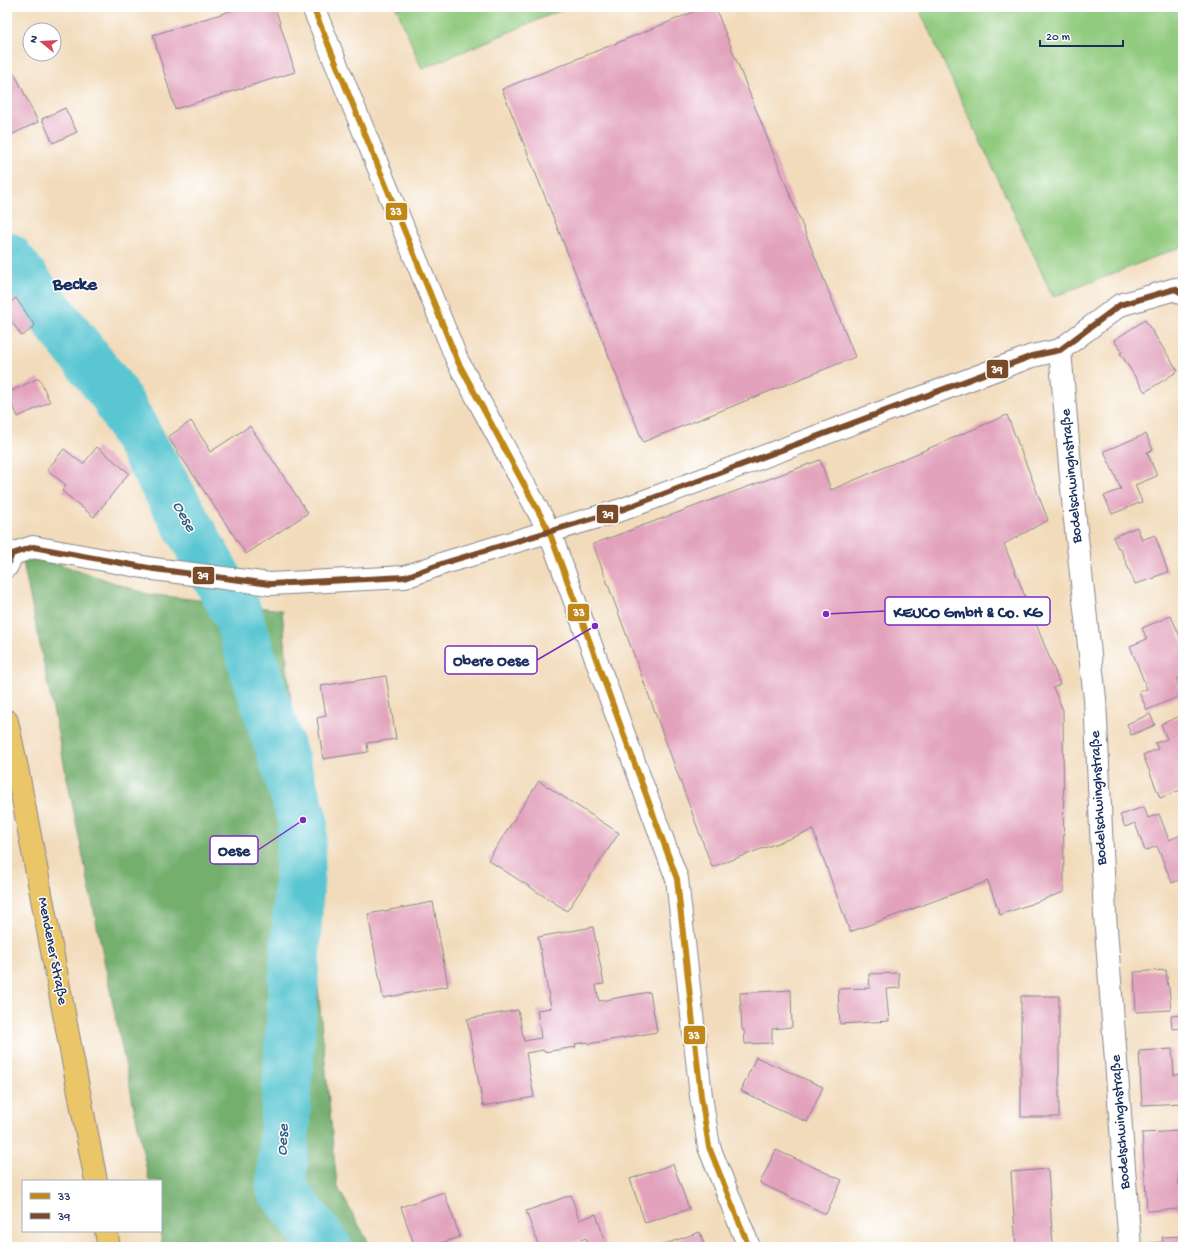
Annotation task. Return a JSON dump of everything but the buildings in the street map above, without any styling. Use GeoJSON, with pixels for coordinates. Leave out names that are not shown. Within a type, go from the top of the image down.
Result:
{"type":"FeatureCollection","features":[{"type":"Feature","properties":{"kind":"main road","name":"Mendener Straße"},"geometry":{"type":"LineString","coordinates":[[7,721],[96,1180]]}},
{"type":"Feature","properties":{"kind":"main road"},"geometry":{"type":"LineString","coordinates":[[106,1232],[109,1247]]}},
{"type":"Feature","properties":{"kind":"street"},"geometry":{"type":"LineString","coordinates":[[313,7],[458,362],[549,531],[677,879],[701,1096],[709,1147],[749,1247]]}},
{"type":"Feature","properties":{"kind":"street"},"geometry":{"type":"LineString","coordinates":[[7,566],[12,554],[33,547],[154,569],[270,584],[405,577],[444,563],[620,510],[1032,356],[1060,350],[1120,306],[1175,290],[1183,294]]}},
{"type":"Feature","properties":{"kind":"street","name":"Bodelschwinghstraße"},"geometry":{"type":"LineString","coordinates":[[1060,350],[1074,511],[1095,699],[1105,915],[1130,1247]]}},
{"type":"Feature","properties":{"kind":"green space"},"geometry":{"type":"Polygon","coordinates":[[[396,7],[565,7],[566,8],[422,69],[396,7]]]}},
{"type":"Feature","properties":{"kind":"green space"},"geometry":{"type":"Polygon","coordinates":[[[918,7],[1183,7],[1183,246],[1053,297],[918,7]]]}},
{"type":"Feature","properties":{"kind":"green space"},"geometry":{"type":"Polygon","coordinates":[[[42,558],[147,594],[282,610],[337,1186],[371,1247],[163,1247],[160,1232],[162,1232],[162,1180],[149,1180],[23,562],[42,558]]]}},
{"type":"Feature","properties":{"kind":"waterway","name":"Oese"},"geometry":{"type":"LineString","coordinates":[[7,257],[114,394],[237,613],[303,820],[281,1188],[327,1247]]}},
{"type":"Feature","properties":{"kind":"transit line","name":"33"},"geometry":{"type":"LineString","coordinates":[[313,7],[458,362],[549,531],[677,879],[701,1096],[709,1147],[749,1247]]}},
{"type":"Feature","properties":{"kind":"transit line","name":"39"},"geometry":{"type":"LineString","coordinates":[[7,566],[12,554],[33,547],[154,569],[270,584],[405,577],[444,563],[621,510],[1032,356],[1060,350],[1120,305],[1175,289],[1183,294]]}},
{"type":"Feature","properties":{"kind":"place","name":"KEUCO GmbH & Co. KG"},"geometry":{"type":"Point","coordinates":[826,614]}},
{"type":"Feature","properties":{"kind":"place","name":"Obere Oese"},"geometry":{"type":"Point","coordinates":[595,626]}},
{"type":"Feature","properties":{"kind":"place","name":"Oese"},"geometry":{"type":"Point","coordinates":[303,820]}},
{"type":"Feature","properties":{"kind":"district","name":"Becke"},"geometry":{"type":"Point","coordinates":[75,285]}}]}
